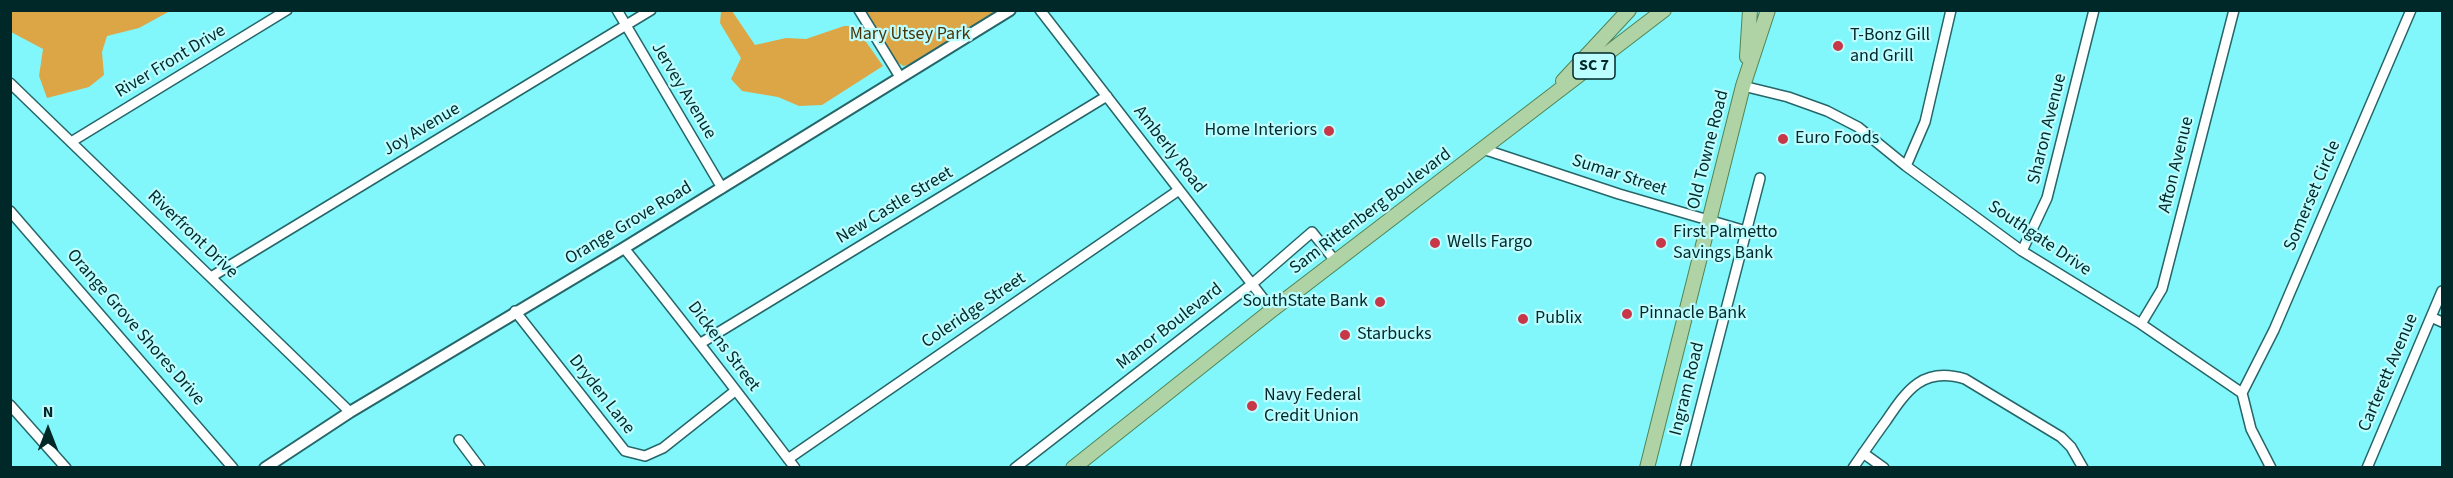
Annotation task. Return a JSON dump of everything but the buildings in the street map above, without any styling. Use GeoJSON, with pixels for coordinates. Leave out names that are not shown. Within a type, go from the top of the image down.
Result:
{"type":"FeatureCollection","features":[{"type":"Feature","properties":{"kind":"main road","name":"Sam Rittenberg Boulevard"},"geometry":{"type":"LineString","coordinates":[[1522,120],[1582,62],[1629,10]]}},
{"type":"Feature","properties":{"kind":"main road","name":"Old Towne Road"},"geometry":{"type":"LineString","coordinates":[[1743,86],[1750,10]]}},
{"type":"Feature","properties":{"kind":"main road","name":"Old Towne Road"},"geometry":{"type":"LineString","coordinates":[[1647,468],[1743,86],[1768,10]]}},
{"type":"Feature","properties":{"kind":"main road","name":"Sam Rittenberg Boulevard"},"geometry":{"type":"LineString","coordinates":[[1073,468],[1272,310],[1659,14]]}},
{"type":"Feature","properties":{"kind":"street","name":"River Front Drive"},"geometry":{"type":"LineString","coordinates":[[71,142],[287,10]]}},
{"type":"Feature","properties":{"kind":"street","name":"Jervey Avenue"},"geometry":{"type":"LineString","coordinates":[[617,10],[722,188]]}},
{"type":"Feature","properties":{"kind":"street","name":"Joy Avenue"},"geometry":{"type":"LineString","coordinates":[[211,277],[651,10]]}},
{"type":"Feature","properties":{"kind":"street"},"geometry":{"type":"LineString","coordinates":[[858,10],[900,77]]}},
{"type":"Feature","properties":{"kind":"street","name":"Orange Grove Road"},"geometry":{"type":"LineString","coordinates":[[265,468],[350,412],[515,311],[624,248],[1010,10]]}},
{"type":"Feature","properties":{"kind":"street","name":"Amberly Road"},"geometry":{"type":"LineString","coordinates":[[1040,10],[1272,310]]}},
{"type":"Feature","properties":{"kind":"street"},"geometry":{"type":"LineString","coordinates":[[1906,166],[1925,122],[1951,10]]}},
{"type":"Feature","properties":{"kind":"street","name":"Sharon Avenue"},"geometry":{"type":"LineString","coordinates":[[2022,251],[2047,198],[2094,10]]}},
{"type":"Feature","properties":{"kind":"street","name":"Afton Avenue"},"geometry":{"type":"LineString","coordinates":[[2141,324],[2162,289],[2234,10]]}},
{"type":"Feature","properties":{"kind":"street","name":"Somerset Circle"},"geometry":{"type":"LineString","coordinates":[[2242,393],[2274,330],[2411,10]]}},
{"type":"Feature","properties":{"kind":"street","name":"Riverfront Drive"},"geometry":{"type":"LineString","coordinates":[[10,82],[350,412]]}},
{"type":"Feature","properties":{"kind":"street","name":"Southgate Drive"},"geometry":{"type":"LineString","coordinates":[[1743,86],[1788,97],[1827,111],[1858,127],[1906,166],[2022,251],[2141,324],[2242,393]]}},
{"type":"Feature","properties":{"kind":"street","name":"New Castle Street"},"geometry":{"type":"LineString","coordinates":[[701,343],[1107,96]]}},
{"type":"Feature","properties":{"kind":"street","name":"Sumar Street"},"geometry":{"type":"LineString","coordinates":[[1484,149],[1746,231]]}},
{"type":"Feature","properties":{"kind":"street","name":"Ingram Road"},"geometry":{"type":"LineString","coordinates":[[1685,468],[1760,178]]}},
{"type":"Feature","properties":{"kind":"street","name":"Coleridge Street"},"geometry":{"type":"LineString","coordinates":[[788,459],[1179,190]]}},
{"type":"Feature","properties":{"kind":"street","name":"Orange Grove Shores Drive"},"geometry":{"type":"LineString","coordinates":[[10,211],[234,468]]}},
{"type":"Feature","properties":{"kind":"street","name":"Manor Boulevard"},"geometry":{"type":"LineString","coordinates":[[1015,468],[1252,284],[1312,232],[1336,262]]}},
{"type":"Feature","properties":{"kind":"street","name":"Dickens Street"},"geometry":{"type":"LineString","coordinates":[[624,248],[701,343],[795,468]]}},
{"type":"Feature","properties":{"kind":"street","name":"Carterett Avenue"},"geometry":{"type":"LineString","coordinates":[[2367,468],[2442,291]]}},
{"type":"Feature","properties":{"kind":"street","name":"Dryden Lane"},"geometry":{"type":"LineString","coordinates":[[515,311],[625,451],[645,456],[663,448],[735,391]]}},
{"type":"Feature","properties":{"kind":"street"},"geometry":{"type":"LineString","coordinates":[[2431,317],[2442,322]]}},
{"type":"Feature","properties":{"kind":"street"},"geometry":{"type":"LineString","coordinates":[[1853,468],[1907,390],[1923,380],[1938,375],[1953,375],[1965,379],[2061,437],[2071,447],[2083,468]]}},
{"type":"Feature","properties":{"kind":"street"},"geometry":{"type":"LineString","coordinates":[[2242,393],[2251,429],[2271,468]]}},
{"type":"Feature","properties":{"kind":"street"},"geometry":{"type":"LineString","coordinates":[[10,405],[66,468]]}},
{"type":"Feature","properties":{"kind":"street"},"geometry":{"type":"LineString","coordinates":[[459,440],[480,468]]}},
{"type":"Feature","properties":{"kind":"street"},"geometry":{"type":"LineString","coordinates":[[1863,453],[1884,468]]}},
{"type":"Feature","properties":{"kind":"green space"},"geometry":{"type":"Polygon","coordinates":[[[10,11],[170,11],[139,28],[107,36],[102,52],[104,75],[89,87],[47,98],[39,76],[43,49],[11,32],[10,11]]]}},
{"type":"Feature","properties":{"kind":"green space"},"geometry":{"type":"Polygon","coordinates":[[[721,11],[732,11],[755,45],[786,38],[806,39],[844,26],[855,26],[883,66],[822,105],[799,106],[778,97],[742,91],[731,79],[741,58],[720,23],[721,11]]]}},
{"type":"Feature","properties":{"kind":"green space","name":"Mary Utsey Park"},"geometry":{"type":"Polygon","coordinates":[[[866,11],[999,11],[909,65],[903,66],[897,62],[866,11]]]}},
{"type":"Feature","properties":{"kind":"place","name":"T-Bonz Gill and Grill"},"geometry":{"type":"Point","coordinates":[1838,46]}},
{"type":"Feature","properties":{"kind":"place","name":"Home Interiors"},"geometry":{"type":"Point","coordinates":[1329,131]}},
{"type":"Feature","properties":{"kind":"place","name":"Euro Foods"},"geometry":{"type":"Point","coordinates":[1783,139]}},
{"type":"Feature","properties":{"kind":"place","name":"Wells Fargo"},"geometry":{"type":"Point","coordinates":[1435,243]}},
{"type":"Feature","properties":{"kind":"place","name":"First Palmetto Savings Bank"},"geometry":{"type":"Point","coordinates":[1661,243]}},
{"type":"Feature","properties":{"kind":"place","name":"SouthState Bank"},"geometry":{"type":"Point","coordinates":[1380,302]}},
{"type":"Feature","properties":{"kind":"place","name":"Pinnacle Bank"},"geometry":{"type":"Point","coordinates":[1627,314]}},
{"type":"Feature","properties":{"kind":"place","name":"Publix"},"geometry":{"type":"Point","coordinates":[1523,319]}},
{"type":"Feature","properties":{"kind":"place","name":"Starbucks"},"geometry":{"type":"Point","coordinates":[1345,335]}},
{"type":"Feature","properties":{"kind":"place","name":"Navy Federal Credit Union"},"geometry":{"type":"Point","coordinates":[1252,406]}}]}
